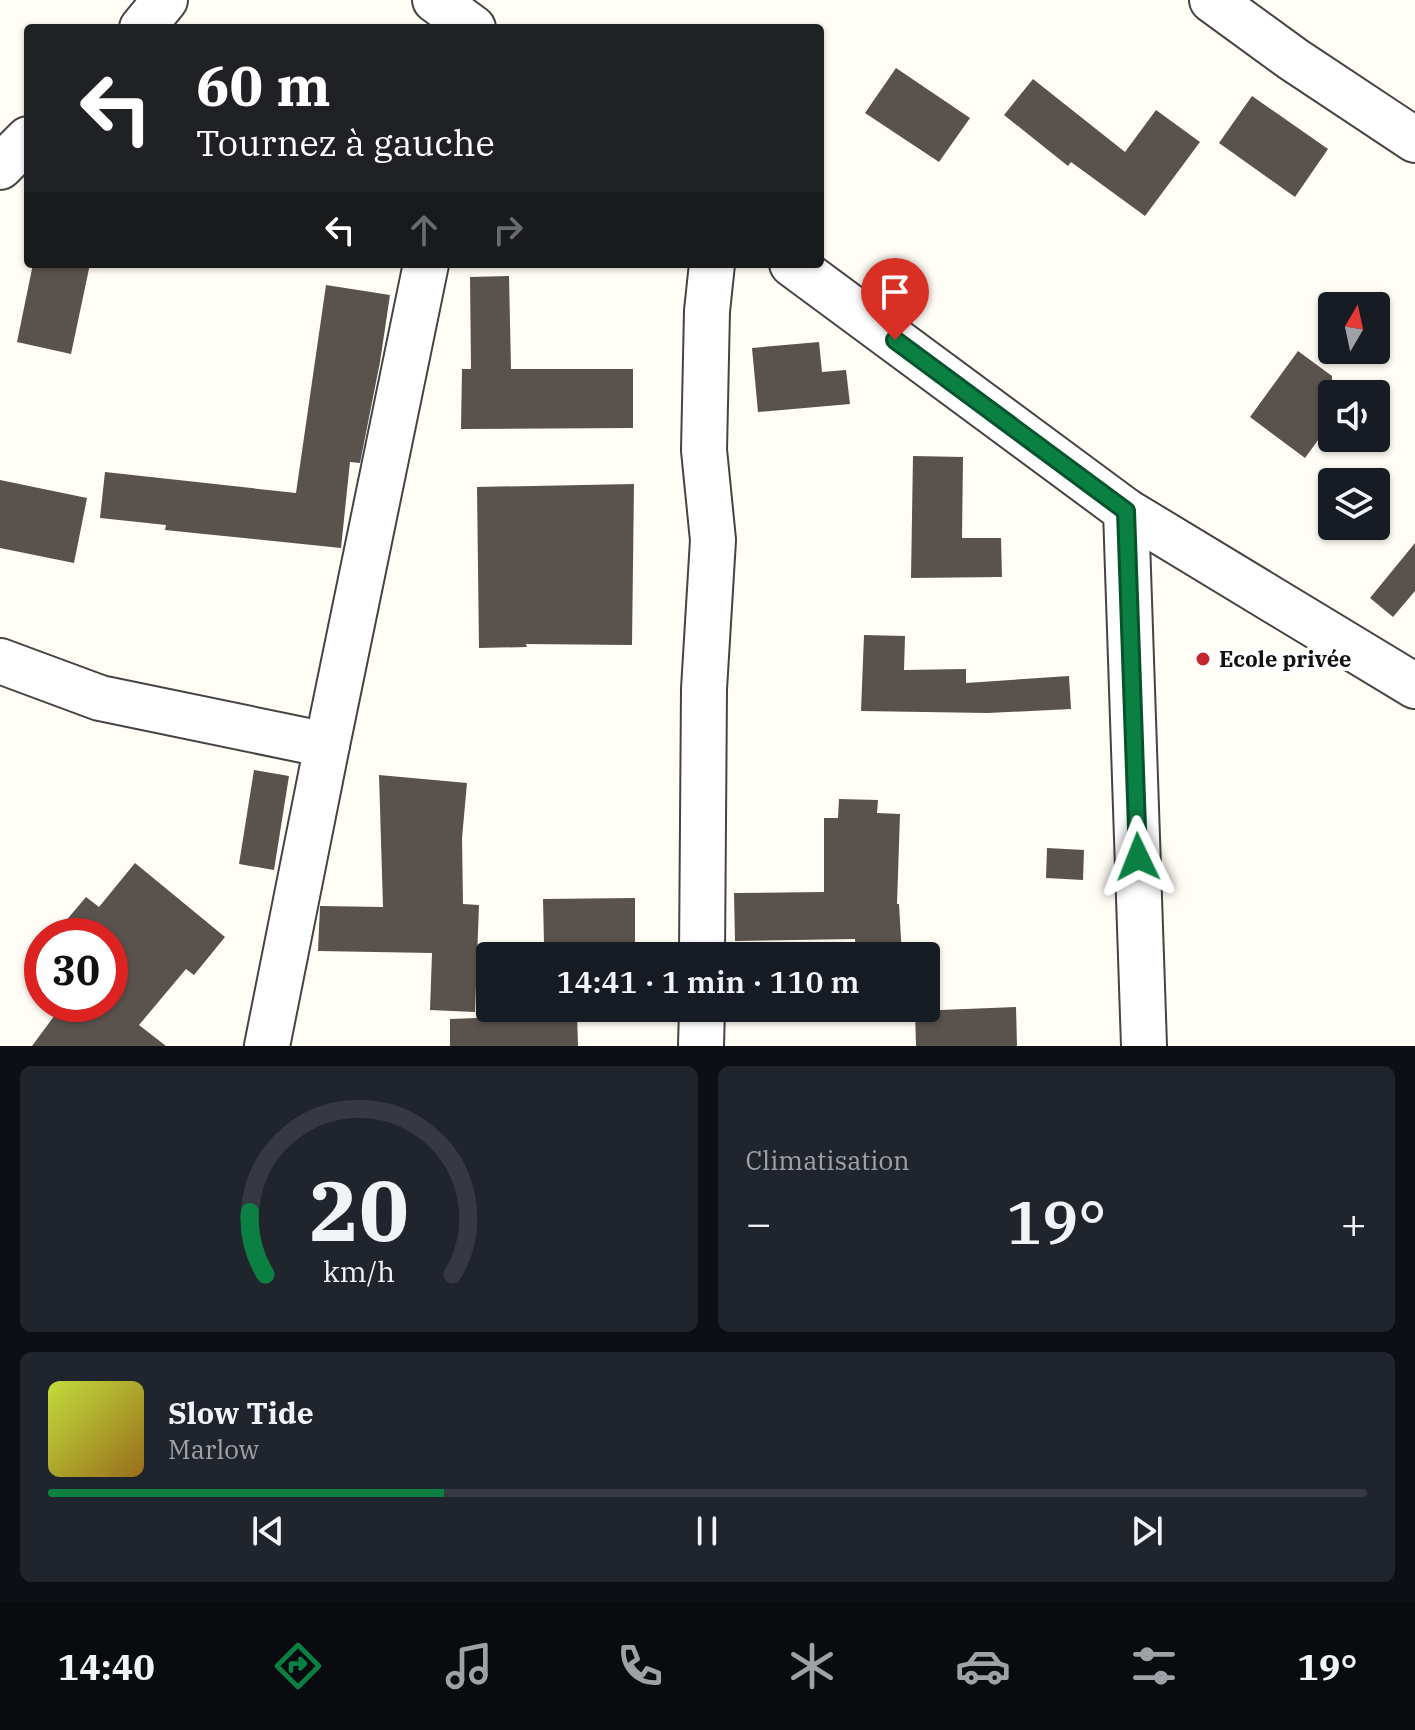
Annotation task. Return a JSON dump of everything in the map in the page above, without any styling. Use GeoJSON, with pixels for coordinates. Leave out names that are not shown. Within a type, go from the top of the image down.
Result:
{"type":"FeatureCollection","features":[{"type":"Feature","properties":{"kind":"street"},"geometry":{"type":"LineString","coordinates":[[145,24],[165,0]]}},
{"type":"Feature","properties":{"kind":"street"},"geometry":{"type":"LineString","coordinates":[[435,0],[468,24]]}},
{"type":"Feature","properties":{"kind":"street"},"geometry":{"type":"LineString","coordinates":[[1212,0],[1293,59],[1415,140]]}},
{"type":"Feature","properties":{"kind":"street"},"geometry":{"type":"LineString","coordinates":[[267,1046],[425,268]]}},
{"type":"Feature","properties":{"kind":"street"},"geometry":{"type":"LineString","coordinates":[[702,942],[704,689],[713,540],[704,450],[707,311],[712,268]]}},
{"type":"Feature","properties":{"kind":"street"},"geometry":{"type":"LineString","coordinates":[[797,268],[1126,511],[1415,686]]}},
{"type":"Feature","properties":{"kind":"street"},"geometry":{"type":"LineString","coordinates":[[1126,511],[1144,1046]]}},
{"type":"Feature","properties":{"kind":"street"},"geometry":{"type":"LineString","coordinates":[[0,661],[100,698],[327,745]]}},
{"type":"Feature","properties":{"kind":"street"},"geometry":{"type":"LineString","coordinates":[[701,1046],[702,1022]]}},
{"type":"Feature","properties":{"kind":"building"},"geometry":{"type":"Polygon","coordinates":[[[896,68],[970,118],[939,162],[865,113],[896,68]]]}},
{"type":"Feature","properties":{"kind":"building"},"geometry":{"type":"Polygon","coordinates":[[[1033,79],[1125,152],[1156,110],[1200,142],[1145,216],[1071,162],[1068,166],[1004,115],[1033,79]]]}},
{"type":"Feature","properties":{"kind":"building"},"geometry":{"type":"Polygon","coordinates":[[[1252,96],[1328,149],[1295,197],[1219,143],[1252,96]]]}},
{"type":"Feature","properties":{"kind":"building"},"geometry":{"type":"Polygon","coordinates":[[[32,268],[89,268],[71,354],[17,342],[32,268]]]}},
{"type":"Feature","properties":{"kind":"building"},"geometry":{"type":"Polygon","coordinates":[[[509,276],[511,369],[633,369],[633,428],[461,429],[462,369],[471,369],[470,277],[509,276]]]}},
{"type":"Feature","properties":{"kind":"building"},"geometry":{"type":"Polygon","coordinates":[[[326,285],[390,295],[360,463],[350,462],[341,548],[165,530],[166,525],[100,518],[105,472],[296,493],[326,285]]]}},
{"type":"Feature","properties":{"kind":"building"},"geometry":{"type":"Polygon","coordinates":[[[819,342],[822,372],[846,370],[850,404],[758,412],[752,348],[819,342]]]}},
{"type":"Feature","properties":{"kind":"building"},"geometry":{"type":"Polygon","coordinates":[[[1298,351],[1332,376],[1332,380],[1318,380],[1318,440],[1305,458],[1250,417],[1298,351]]]}},
{"type":"Feature","properties":{"kind":"building"},"geometry":{"type":"Polygon","coordinates":[[[913,456],[963,457],[962,538],[1001,538],[1002,577],[911,578],[913,456]]]}},
{"type":"Feature","properties":{"kind":"building"},"geometry":{"type":"Polygon","coordinates":[[[0,480],[87,498],[74,563],[0,548],[0,480]]]}},
{"type":"Feature","properties":{"kind":"building"},"geometry":{"type":"Polygon","coordinates":[[[634,484],[632,645],[526,644],[527,647],[479,648],[477,487],[634,484]]]}},
{"type":"Feature","properties":{"kind":"building"},"geometry":{"type":"Polygon","coordinates":[[[1415,543],[1415,591],[1393,617],[1370,598],[1415,543]]]}},
{"type":"Feature","properties":{"kind":"building"},"geometry":{"type":"Polygon","coordinates":[[[864,635],[905,636],[904,670],[966,669],[966,683],[1069,676],[1071,709],[988,713],[861,711],[864,635]]]}},
{"type":"Feature","properties":{"kind":"building"},"geometry":{"type":"Polygon","coordinates":[[[254,770],[289,776],[274,870],[239,864],[254,770]]]}},
{"type":"Feature","properties":{"kind":"building"},"geometry":{"type":"Polygon","coordinates":[[[379,775],[467,783],[462,838],[463,904],[479,905],[475,1012],[430,1010],[432,953],[318,951],[320,906],[383,907],[379,775]]]}},
{"type":"Feature","properties":{"kind":"building"},"geometry":{"type":"Polygon","coordinates":[[[839,799],[878,800],[877,813],[900,814],[897,904],[901,942],[855,942],[855,939],[735,941],[734,893],[824,892],[824,818],[838,818],[839,799]]]}},
{"type":"Feature","properties":{"kind":"building"},"geometry":{"type":"Polygon","coordinates":[[[1047,848],[1084,850],[1083,880],[1046,878],[1047,848]]]}},
{"type":"Feature","properties":{"kind":"building"},"geometry":{"type":"Polygon","coordinates":[[[135,863],[225,937],[194,975],[186,969],[139,1025],[166,1046],[32,1046],[50,1022],[128,1022],[128,918],[68,918],[86,897],[99,907],[135,863]]]}},
{"type":"Feature","properties":{"kind":"building"},"geometry":{"type":"Polygon","coordinates":[[[635,898],[635,942],[544,942],[543,899],[635,898]]]}},
{"type":"Feature","properties":{"kind":"building"},"geometry":{"type":"Polygon","coordinates":[[[1016,1007],[1017,1046],[916,1046],[915,1022],[940,1022],[940,1010],[1016,1007]]]}},
{"type":"Feature","properties":{"kind":"building"},"geometry":{"type":"Polygon","coordinates":[[[450,1019],[577,1022],[578,1046],[450,1046],[450,1019]]]}},
{"type":"Feature","properties":{"kind":"place","name":"Ecole privée"},"geometry":{"type":"Point","coordinates":[1203,659]}},
{"type":"Feature","properties":{"kind":"route"},"geometry":{"type":"LineString","coordinates":[[895,340],[1126,511],[1138,857]]}}]}
